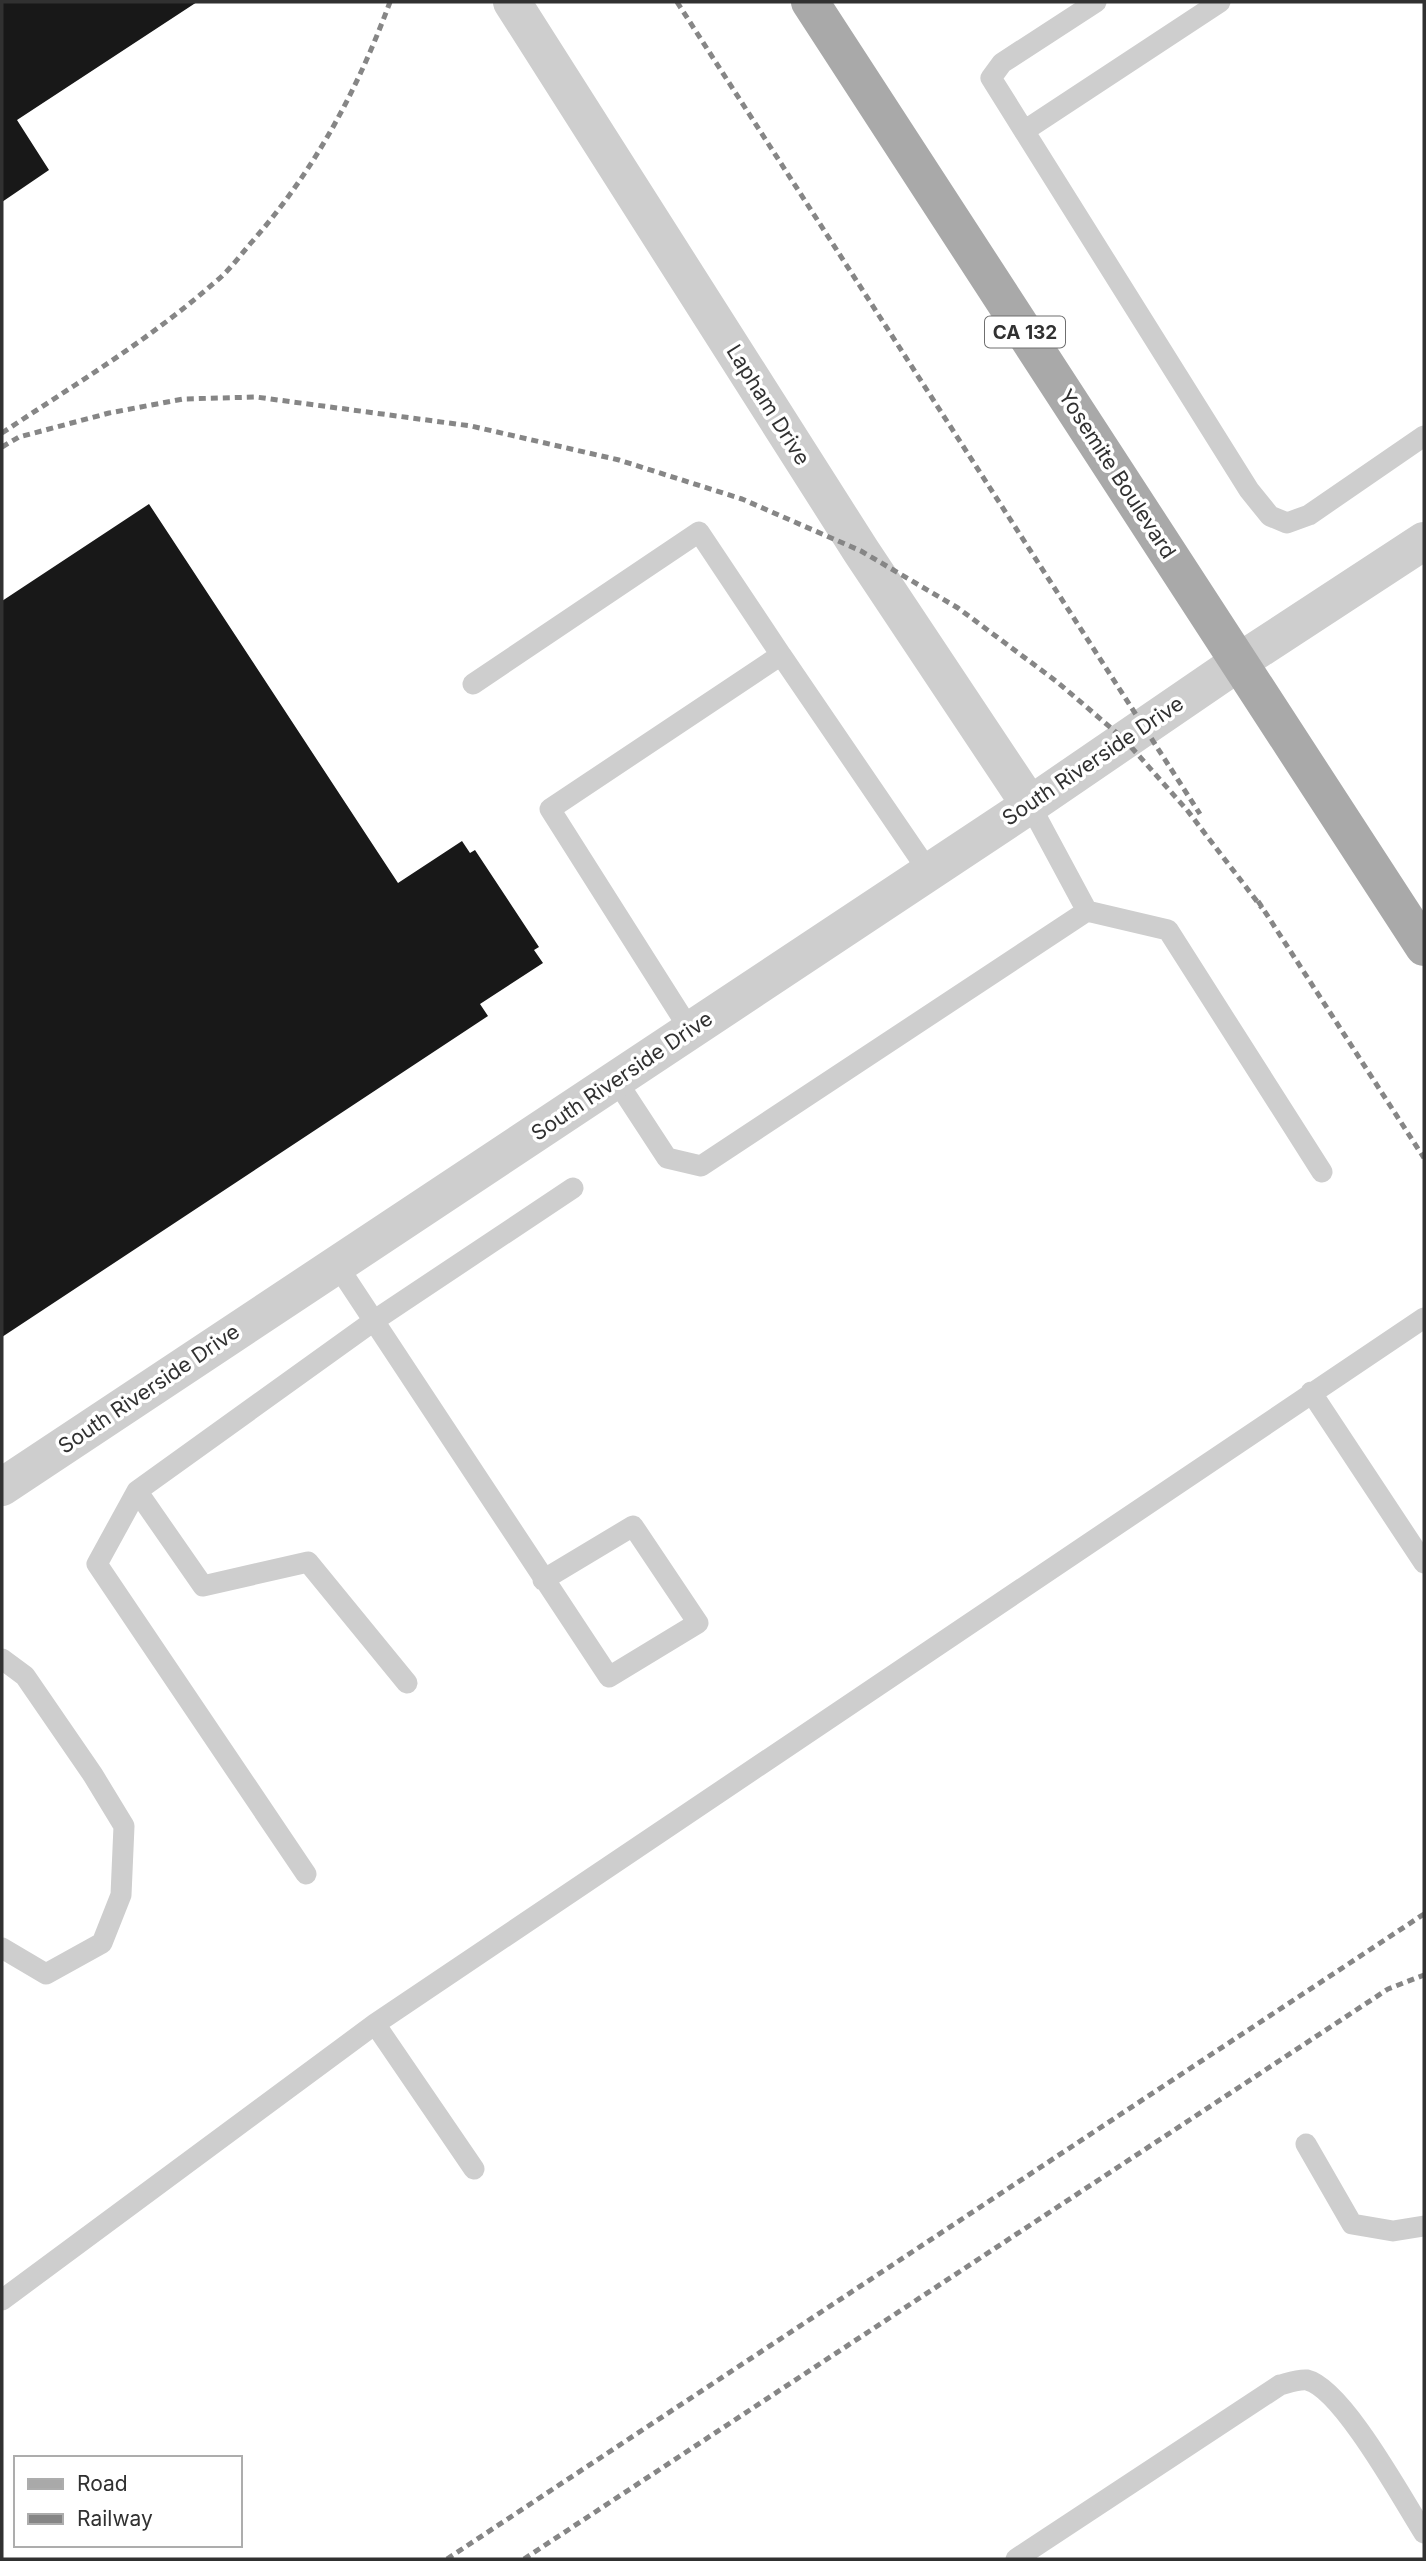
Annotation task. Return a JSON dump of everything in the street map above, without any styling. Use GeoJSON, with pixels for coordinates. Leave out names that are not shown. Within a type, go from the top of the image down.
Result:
{"type":"FeatureCollection","features":[{"type":"Feature","properties":{"kind":"main road","name":"Yosemite Boulevard"},"geometry":{"type":"LineString","coordinates":[[810,2],[1424,947]]}},
{"type":"Feature","properties":{"kind":"street","name":"Lapham Drive"},"geometry":{"type":"LineString","coordinates":[[512,2],[862,551],[1030,805]]}},
{"type":"Feature","properties":{"kind":"street","name":"South Riverside Drive"},"geometry":{"type":"LineString","coordinates":[[2,1487],[1424,541]]}},
{"type":"Feature","properties":{"kind":"lane"},"geometry":{"type":"LineString","coordinates":[[1096,2],[1002,64],[991,78],[1249,490],[1270,516],[1287,523],[1309,515],[1424,436]]}},
{"type":"Feature","properties":{"kind":"lane"},"geometry":{"type":"LineString","coordinates":[[1024,131],[1220,2]]}},
{"type":"Feature","properties":{"kind":"lane"},"geometry":{"type":"LineString","coordinates":[[473,684],[699,533],[929,872]]}},
{"type":"Feature","properties":{"kind":"lane"},"geometry":{"type":"LineString","coordinates":[[690,1030],[550,809],[781,655]]}},
{"type":"Feature","properties":{"kind":"lane"},"geometry":{"type":"LineString","coordinates":[[1030,805],[1087,911]]}},
{"type":"Feature","properties":{"kind":"lane"},"geometry":{"type":"LineString","coordinates":[[616,1080],[667,1158],[701,1166],[1087,911],[1168,930],[1322,1172]]}},
{"type":"Feature","properties":{"kind":"lane"},"geometry":{"type":"LineString","coordinates":[[306,1874],[97,1564],[137,1491],[375,1321],[573,1188]]}},
{"type":"Feature","properties":{"kind":"lane"},"geometry":{"type":"LineString","coordinates":[[337,1265],[543,1580],[609,1677],[698,1623],[633,1526],[543,1580]]}},
{"type":"Feature","properties":{"kind":"lane"},"geometry":{"type":"LineString","coordinates":[[2,2300],[375,2024],[1424,1318]]}},
{"type":"Feature","properties":{"kind":"lane"},"geometry":{"type":"LineString","coordinates":[[1311,1392],[1424,1563]]}},
{"type":"Feature","properties":{"kind":"lane"},"geometry":{"type":"LineString","coordinates":[[137,1491],[203,1586],[309,1562],[407,1683]]}},
{"type":"Feature","properties":{"kind":"lane"},"geometry":{"type":"LineString","coordinates":[[2,1659],[25,1676],[93,1774],[124,1826],[121,1895],[102,1943],[46,1974],[2,1948]]}},
{"type":"Feature","properties":{"kind":"lane"},"geometry":{"type":"LineString","coordinates":[[375,2024],[474,2169]]}},
{"type":"Feature","properties":{"kind":"lane"},"geometry":{"type":"LineString","coordinates":[[1306,2144],[1352,2224],[1393,2231],[1424,2226]]}},
{"type":"Feature","properties":{"kind":"lane"},"geometry":{"type":"LineString","coordinates":[[1016,2559],[1280,2385],[1304,2379],[1319,2385],[1341,2403],[1424,2533]]}},
{"type":"Feature","properties":{"kind":"building"},"geometry":{"type":"Polygon","coordinates":[[[2,2],[197,2],[17,120],[49,170],[2,202],[2,2]]]}},
{"type":"Feature","properties":{"kind":"building"},"geometry":{"type":"Polygon","coordinates":[[[149,504],[398,883],[462,841],[470,853],[475,850],[539,947],[534,950],[543,963],[480,1004],[488,1016],[2,1337],[2,601],[149,504]]]}},
{"type":"Feature","properties":{"kind":"railway"},"geometry":{"type":"LineString","coordinates":[[2,433],[137,343],[189,304],[229,269],[273,217],[314,159],[348,99],[390,2]]}},
{"type":"Feature","properties":{"kind":"railway"},"geometry":{"type":"LineString","coordinates":[[677,2],[1200,814]]}},
{"type":"Feature","properties":{"kind":"railway"},"geometry":{"type":"LineString","coordinates":[[2,447],[19,437],[109,413],[183,399],[256,397],[471,426],[619,460],[742,499],[861,551],[958,608],[1056,681],[1124,739],[1187,810],[1262,908]]}},
{"type":"Feature","properties":{"kind":"railway"},"geometry":{"type":"LineString","coordinates":[[1258,901],[1424,1158]]}},
{"type":"Feature","properties":{"kind":"railway"},"geometry":{"type":"LineString","coordinates":[[447,2559],[1424,1914]]}},
{"type":"Feature","properties":{"kind":"railway"},"geometry":{"type":"LineString","coordinates":[[524,2559],[1388,1989],[1424,1975]]}}]}
